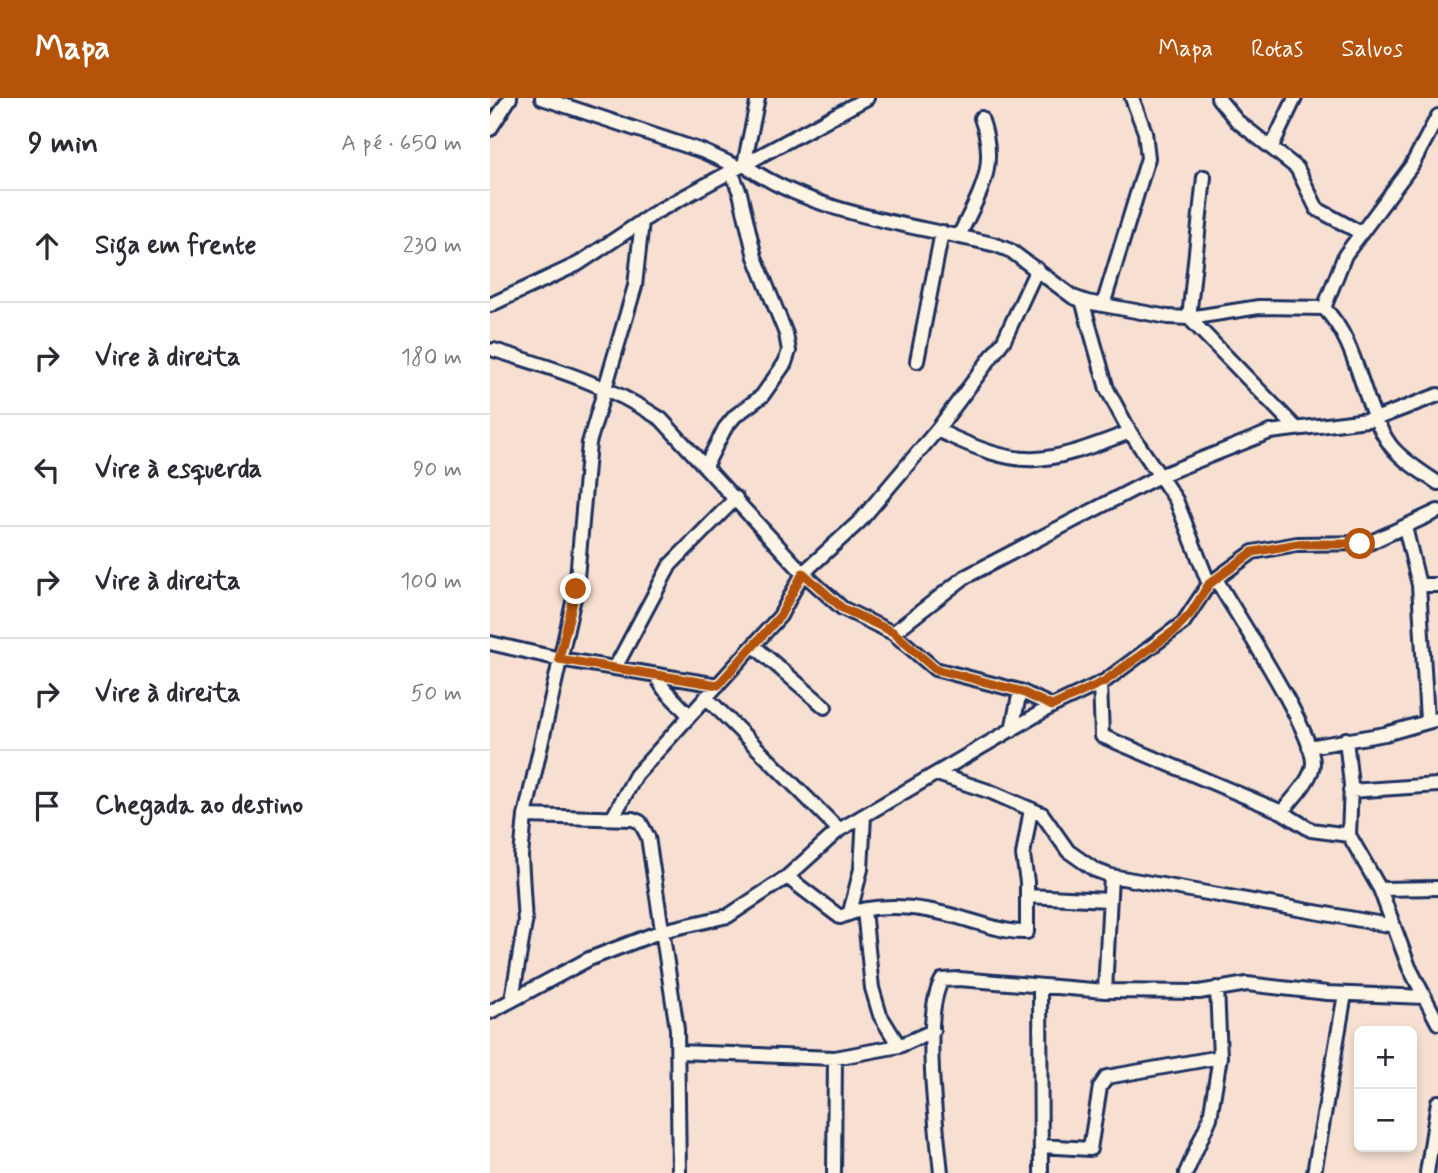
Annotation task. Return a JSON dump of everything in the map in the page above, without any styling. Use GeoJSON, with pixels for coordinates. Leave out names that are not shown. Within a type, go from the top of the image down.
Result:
{"type":"FeatureCollection","features":[{"type":"Feature","properties":{"kind":"street"},"geometry":{"type":"LineString","coordinates":[[490,129],[510,98]]}},
{"type":"Feature","properties":{"kind":"street"},"geometry":{"type":"LineString","coordinates":[[542,98],[702,151],[804,197],[850,212],[959,236],[1011,251],[1082,300],[1168,317],[1189,318],[1259,307],[1324,308],[1342,330],[1368,394],[1375,419],[1392,448],[1438,483]]}},
{"type":"Feature","properties":{"kind":"street"},"geometry":{"type":"LineString","coordinates":[[706,465],[725,428],[735,416],[762,396],[785,363],[789,351],[786,334],[755,257],[740,193],[738,168],[758,98]]}},
{"type":"Feature","properties":{"kind":"street"},"geometry":{"type":"LineString","coordinates":[[490,305],[578,264],[642,221],[867,98]]}},
{"type":"Feature","properties":{"kind":"street"},"geometry":{"type":"LineString","coordinates":[[1103,305],[1149,158],[1145,132],[1132,98]]}},
{"type":"Feature","properties":{"kind":"street"},"geometry":{"type":"LineString","coordinates":[[1218,98],[1237,121],[1297,168],[1317,209],[1361,233]]}},
{"type":"Feature","properties":{"kind":"street"},"geometry":{"type":"LineString","coordinates":[[1272,146],[1295,98]]}},
{"type":"Feature","properties":{"kind":"street"},"geometry":{"type":"LineString","coordinates":[[1324,308],[1345,255],[1412,165],[1438,116]]}},
{"type":"Feature","properties":{"kind":"street"},"geometry":{"type":"LineString","coordinates":[[959,236],[987,177],[989,139],[981,118]]}},
{"type":"Feature","properties":{"kind":"street"},"geometry":{"type":"LineString","coordinates":[[1189,318],[1204,177]]}},
{"type":"Feature","properties":{"kind":"street"},"geometry":{"type":"LineString","coordinates":[[512,999],[526,923],[521,856],[525,816],[576,589],[589,443],[635,286],[642,221]]}},
{"type":"Feature","properties":{"kind":"street"},"geometry":{"type":"LineString","coordinates":[[917,361],[942,232]]}},
{"type":"Feature","properties":{"kind":"street"},"geometry":{"type":"LineString","coordinates":[[613,817],[636,775],[780,616],[803,573],[860,521],[937,430],[1004,340],[1037,270]]}},
{"type":"Feature","properties":{"kind":"street"},"geometry":{"type":"LineString","coordinates":[[1082,300],[1107,389],[1130,432],[1186,521],[1213,582],[1298,719],[1313,765],[1282,812]]}},
{"type":"Feature","properties":{"kind":"street"},"geometry":{"type":"LineString","coordinates":[[1189,318],[1296,428]]}},
{"type":"Feature","properties":{"kind":"street"},"geometry":{"type":"LineString","coordinates":[[494,350],[605,387],[661,419],[803,573],[842,608],[893,632],[935,669],[1020,691],[1052,706]]}},
{"type":"Feature","properties":{"kind":"street"},"geometry":{"type":"LineString","coordinates":[[893,632],[965,577],[1159,476],[1231,445],[1296,428],[1375,419],[1438,395]]}},
{"type":"Feature","properties":{"kind":"street"},"geometry":{"type":"LineString","coordinates":[[937,430],[996,456],[1031,461],[1060,456],[1130,432]]}},
{"type":"Feature","properties":{"kind":"street"},"geometry":{"type":"LineString","coordinates":[[615,668],[670,565],[736,498]]}},
{"type":"Feature","properties":{"kind":"street"},"geometry":{"type":"LineString","coordinates":[[490,1012],[589,959],[662,931],[728,916],[787,877],[839,830],[1052,706],[1100,684],[1183,623],[1213,582],[1240,560],[1265,547],[1369,543],[1438,511]]}},
{"type":"Feature","properties":{"kind":"street"},"geometry":{"type":"LineString","coordinates":[[1308,747],[1385,734],[1433,719],[1419,585],[1414,554],[1405,527]]}},
{"type":"Feature","properties":{"kind":"street"},"geometry":{"type":"LineString","coordinates":[[1419,585],[1438,585]]}},
{"type":"Feature","properties":{"kind":"street"},"geometry":{"type":"LineString","coordinates":[[490,643],[559,659],[718,685]]}},
{"type":"Feature","properties":{"kind":"street"},"geometry":{"type":"LineString","coordinates":[[754,646],[825,707]]}},
{"type":"Feature","properties":{"kind":"street"},"geometry":{"type":"LineString","coordinates":[[656,676],[664,689],[689,715]]}},
{"type":"Feature","properties":{"kind":"street"},"geometry":{"type":"LineString","coordinates":[[1100,684],[1101,736],[1282,812],[1311,830],[1349,835]]}},
{"type":"Feature","properties":{"kind":"street"},"geometry":{"type":"LineString","coordinates":[[1012,730],[1020,691]]}},
{"type":"Feature","properties":{"kind":"street"},"geometry":{"type":"LineString","coordinates":[[706,696],[839,830]]}},
{"type":"Feature","properties":{"kind":"street"},"geometry":{"type":"LineString","coordinates":[[1346,739],[1350,791],[1349,835],[1380,889],[1438,1023]]}},
{"type":"Feature","properties":{"kind":"street"},"geometry":{"type":"LineString","coordinates":[[937,774],[1031,809],[1048,820],[1068,851],[1094,870],[1111,876],[1394,926]]}},
{"type":"Feature","properties":{"kind":"street"},"geometry":{"type":"LineString","coordinates":[[1350,791],[1438,785]]}},
{"type":"Feature","properties":{"kind":"street"},"geometry":{"type":"LineString","coordinates":[[787,877],[835,916],[864,910],[922,909],[1023,932],[1028,927],[1023,855],[1031,809]]}},
{"type":"Feature","properties":{"kind":"street"},"geometry":{"type":"LineString","coordinates":[[525,816],[613,817],[640,822],[648,837],[679,1052],[679,1173]]}},
{"type":"Feature","properties":{"kind":"street"},"geometry":{"type":"LineString","coordinates":[[850,912],[860,878],[864,816]]}},
{"type":"Feature","properties":{"kind":"street"},"geometry":{"type":"LineString","coordinates":[[1105,991],[1111,876]]}},
{"type":"Feature","properties":{"kind":"street"},"geometry":{"type":"LineString","coordinates":[[1380,889],[1438,888]]}},
{"type":"Feature","properties":{"kind":"street"},"geometry":{"type":"LineString","coordinates":[[1027,896],[1109,900]]}},
{"type":"Feature","properties":{"kind":"street"},"geometry":{"type":"LineString","coordinates":[[864,910],[872,988],[880,1015],[899,1045]]}},
{"type":"Feature","properties":{"kind":"street"},"geometry":{"type":"LineString","coordinates":[[941,1173],[934,1113],[933,1031],[935,1002],[942,980],[1105,991],[1199,992],[1247,984],[1345,994],[1425,998]]}},
{"type":"Feature","properties":{"kind":"street"},"geometry":{"type":"LineString","coordinates":[[1040,986],[1041,1173]]}},
{"type":"Feature","properties":{"kind":"street"},"geometry":{"type":"LineString","coordinates":[[1186,1173],[1208,1129],[1220,1057],[1217,988]]}},
{"type":"Feature","properties":{"kind":"street"},"geometry":{"type":"LineString","coordinates":[[1314,1173],[1345,994]]}},
{"type":"Feature","properties":{"kind":"street"},"geometry":{"type":"LineString","coordinates":[[679,1052],[835,1058],[899,1045],[933,1031]]}},
{"type":"Feature","properties":{"kind":"street"},"geometry":{"type":"LineString","coordinates":[[1041,1146],[1090,1149],[1100,1087],[1107,1077],[1220,1057]]}},
{"type":"Feature","properties":{"kind":"street"},"geometry":{"type":"LineString","coordinates":[[834,1173],[835,1058]]}},
{"type":"Feature","properties":{"kind":"street"},"geometry":{"type":"LineString","coordinates":[[1427,1173],[1438,1102]]}},
{"type":"Feature","properties":{"kind":"route"},"geometry":{"type":"LineString","coordinates":[[576,589],[559,659],[656,676],[702,680],[718,685],[780,616],[803,573],[842,608],[883,630],[893,632],[935,669],[1020,691],[1052,706],[1105,681],[1174,631],[1191,613],[1209,584],[1253,552],[1265,547],[1297,544],[1360,544]]}}]}
